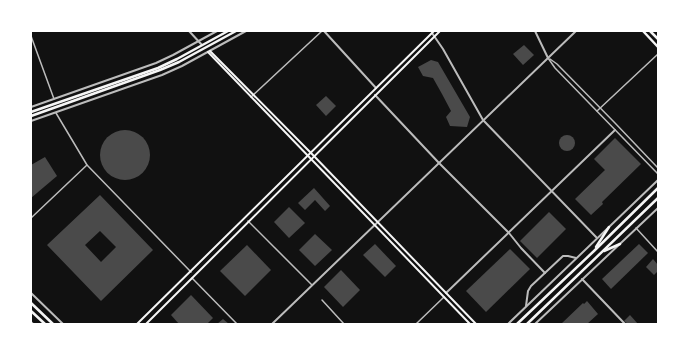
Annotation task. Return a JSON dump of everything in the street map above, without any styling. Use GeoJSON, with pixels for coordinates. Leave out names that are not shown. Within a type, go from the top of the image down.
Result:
{"type":"FeatureCollection","features":[{"type":"Feature","properties":{"kind":"main road"},"geometry":{"type":"LineString","coordinates":[[31,112],[158,68],[228,31]]}},
{"type":"Feature","properties":{"kind":"main road"},"geometry":{"type":"LineString","coordinates":[[31,116],[160,70],[179,62],[236,31]]}},
{"type":"Feature","properties":{"kind":"main road"},"geometry":{"type":"LineString","coordinates":[[146,324],[440,31]]}},
{"type":"Feature","properties":{"kind":"main road"},"geometry":{"type":"LineString","coordinates":[[642,31],[658,48]]}},
{"type":"Feature","properties":{"kind":"main road"},"geometry":{"type":"LineString","coordinates":[[650,31],[658,39]]}},
{"type":"Feature","properties":{"kind":"main road"},"geometry":{"type":"LineString","coordinates":[[137,324],[433,32]]}},
{"type":"Feature","properties":{"kind":"main road"},"geometry":{"type":"LineString","coordinates":[[209,51],[314,156],[476,324]]}},
{"type":"Feature","properties":{"kind":"main road"},"geometry":{"type":"LineString","coordinates":[[209,51],[251,97],[470,324]]}},
{"type":"Feature","properties":{"kind":"main road"},"geometry":{"type":"LineString","coordinates":[[517,324],[658,188]]}},
{"type":"Feature","properties":{"kind":"main road"},"geometry":{"type":"LineString","coordinates":[[527,324],[658,198]]}},
{"type":"Feature","properties":{"kind":"main road"},"geometry":{"type":"LineString","coordinates":[[594,251],[609,227]]}},
{"type":"Feature","properties":{"kind":"main road"},"geometry":{"type":"LineString","coordinates":[[600,254],[620,244]]}},
{"type":"Feature","properties":{"kind":"main road"},"geometry":{"type":"LineString","coordinates":[[31,303],[53,324]]}},
{"type":"Feature","properties":{"kind":"main road"},"geometry":{"type":"LineString","coordinates":[[31,311],[44,324]]}},
{"type":"Feature","properties":{"kind":"street"},"geometry":{"type":"LineString","coordinates":[[188,31],[209,51]]}},
{"type":"Feature","properties":{"kind":"street"},"geometry":{"type":"LineString","coordinates":[[31,107],[156,63],[217,31]]}},
{"type":"Feature","properties":{"kind":"street"},"geometry":{"type":"LineString","coordinates":[[31,121],[162,75],[182,66],[246,31]]}},
{"type":"Feature","properties":{"kind":"street"},"geometry":{"type":"LineString","coordinates":[[251,97],[323,31],[376,88]]}},
{"type":"Feature","properties":{"kind":"street"},"geometry":{"type":"LineString","coordinates":[[535,31],[548,58],[555,68],[658,174]]}},
{"type":"Feature","properties":{"kind":"street"},"geometry":{"type":"LineString","coordinates":[[272,324],[576,31]]}},
{"type":"Feature","properties":{"kind":"street"},"geometry":{"type":"LineString","coordinates":[[433,32],[483,120],[597,238]]}},
{"type":"Feature","properties":{"kind":"street"},"geometry":{"type":"LineString","coordinates":[[31,36],[54,99]]}},
{"type":"Feature","properties":{"kind":"street"},"geometry":{"type":"LineString","coordinates":[[597,111],[658,54]]}},
{"type":"Feature","properties":{"kind":"street"},"geometry":{"type":"LineString","coordinates":[[548,58],[557,64],[658,168]]}},
{"type":"Feature","properties":{"kind":"street"},"geometry":{"type":"LineString","coordinates":[[375,95],[439,163],[509,233],[545,273]]}},
{"type":"Feature","properties":{"kind":"street"},"geometry":{"type":"LineString","coordinates":[[56,113],[87,164],[190,272]]}},
{"type":"Feature","properties":{"kind":"street"},"geometry":{"type":"LineString","coordinates":[[446,293],[615,130]]}},
{"type":"Feature","properties":{"kind":"street"},"geometry":{"type":"LineString","coordinates":[[31,218],[87,164]]}},
{"type":"Feature","properties":{"kind":"street"},"geometry":{"type":"LineString","coordinates":[[508,324],[658,180]]}},
{"type":"Feature","properties":{"kind":"street"},"geometry":{"type":"LineString","coordinates":[[535,324],[658,208]]}},
{"type":"Feature","properties":{"kind":"street"},"geometry":{"type":"LineString","coordinates":[[248,221],[312,286]]}},
{"type":"Feature","properties":{"kind":"street"},"geometry":{"type":"LineString","coordinates":[[636,228],[658,252]]}},
{"type":"Feature","properties":{"kind":"street"},"geometry":{"type":"LineString","coordinates":[[526,306],[528,291],[531,286],[563,256],[576,258]]}},
{"type":"Feature","properties":{"kind":"street"},"geometry":{"type":"LineString","coordinates":[[192,278],[237,324]]}},
{"type":"Feature","properties":{"kind":"street"},"geometry":{"type":"LineString","coordinates":[[582,279],[626,324]]}},
{"type":"Feature","properties":{"kind":"street"},"geometry":{"type":"LineString","coordinates":[[31,293],[63,324]]}},
{"type":"Feature","properties":{"kind":"street"},"geometry":{"type":"LineString","coordinates":[[416,324],[444,297]]}},
{"type":"Feature","properties":{"kind":"street"},"geometry":{"type":"LineString","coordinates":[[322,300],[344,324]]}},
{"type":"Feature","properties":{"kind":"building"},"geometry":{"type":"Polygon","coordinates":[[[524,45],[534,55],[523,65],[513,54],[524,45]]]}},
{"type":"Feature","properties":{"kind":"building"},"geometry":{"type":"Polygon","coordinates":[[[431,60],[438,62],[470,117],[467,127],[450,126],[446,117],[451,111],[442,94],[433,78],[423,76],[418,67],[431,60]]]}},
{"type":"Feature","properties":{"kind":"building"},"geometry":{"type":"Polygon","coordinates":[[[326,96],[336,106],[326,116],[316,105],[326,96]]]}},
{"type":"Feature","properties":{"kind":"building"},"geometry":{"type":"Polygon","coordinates":[[[120,130],[130,130],[143,137],[150,150],[150,160],[143,173],[130,180],[120,180],[111,176],[104,169],[100,160],[100,150],[104,141],[111,134],[120,130]]]}},
{"type":"Feature","properties":{"kind":"building"},"geometry":{"type":"Polygon","coordinates":[[[567,135],[574,140],[575,143],[570,150],[567,151],[560,146],[559,143],[564,136],[567,135]]]}},
{"type":"Feature","properties":{"kind":"building"},"geometry":{"type":"Polygon","coordinates":[[[615,138],[641,164],[602,202],[603,204],[591,215],[575,199],[605,170],[594,159],[615,138]]]}},
{"type":"Feature","properties":{"kind":"building"},"geometry":{"type":"Polygon","coordinates":[[[45,157],[57,176],[31,198],[31,165],[45,157]]]}},
{"type":"Feature","properties":{"kind":"building"},"geometry":{"type":"Polygon","coordinates":[[[314,188],[330,206],[325,211],[315,200],[305,210],[298,203],[314,188]]]}},
{"type":"Feature","properties":{"kind":"building"},"geometry":{"type":"Polygon","coordinates":[[[100,195],[153,250],[101,301],[47,245],[100,195]],[[100,231],[85,245],[101,262],[116,247],[100,231]]]}},
{"type":"Feature","properties":{"kind":"building"},"geometry":{"type":"Polygon","coordinates":[[[289,207],[305,223],[289,238],[274,222],[289,207]]]}},
{"type":"Feature","properties":{"kind":"building"},"geometry":{"type":"Polygon","coordinates":[[[549,212],[566,229],[537,258],[520,241],[549,212]]]}},
{"type":"Feature","properties":{"kind":"building"},"geometry":{"type":"Polygon","coordinates":[[[315,234],[332,250],[315,266],[299,250],[315,234]]]}},
{"type":"Feature","properties":{"kind":"building"},"geometry":{"type":"Polygon","coordinates":[[[375,244],[396,266],[385,277],[363,255],[375,244]]]}},
{"type":"Feature","properties":{"kind":"building"},"geometry":{"type":"Polygon","coordinates":[[[639,244],[648,253],[611,289],[602,279],[639,244]]]}},
{"type":"Feature","properties":{"kind":"building"},"geometry":{"type":"Polygon","coordinates":[[[247,245],[271,270],[245,296],[220,271],[247,245]]]}},
{"type":"Feature","properties":{"kind":"building"},"geometry":{"type":"Polygon","coordinates":[[[510,249],[530,269],[486,312],[466,291],[510,249]]]}},
{"type":"Feature","properties":{"kind":"building"},"geometry":{"type":"Polygon","coordinates":[[[653,259],[658,265],[658,271],[654,275],[646,267],[653,259]]]}},
{"type":"Feature","properties":{"kind":"building"},"geometry":{"type":"Polygon","coordinates":[[[341,270],[360,290],[343,307],[324,287],[341,270]]]}},
{"type":"Feature","properties":{"kind":"building"},"geometry":{"type":"Polygon","coordinates":[[[191,295],[213,318],[207,324],[179,324],[171,315],[191,295]]]}},
{"type":"Feature","properties":{"kind":"building"},"geometry":{"type":"Polygon","coordinates":[[[587,301],[598,314],[587,324],[561,324],[583,303],[584,304],[587,301]]]}},
{"type":"Feature","properties":{"kind":"building"},"geometry":{"type":"Polygon","coordinates":[[[630,315],[638,324],[628,324],[624,321],[630,315]]]}},
{"type":"Feature","properties":{"kind":"building"},"geometry":{"type":"Polygon","coordinates":[[[223,319],[229,324],[217,324],[223,319]]]}}]}
